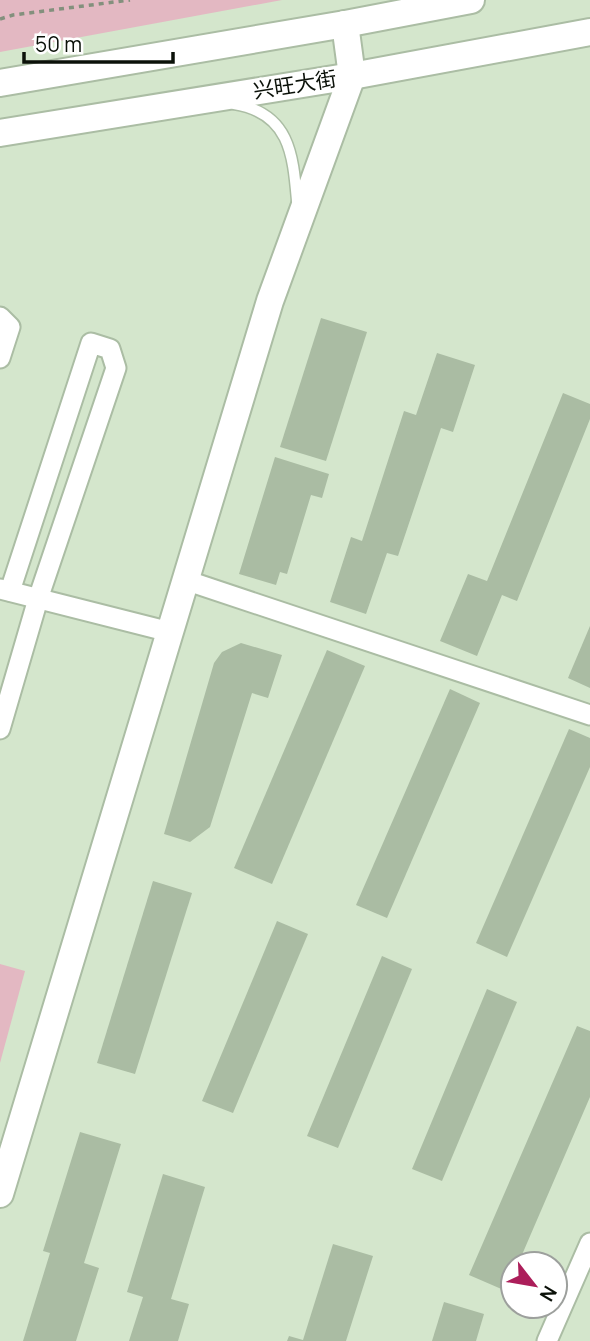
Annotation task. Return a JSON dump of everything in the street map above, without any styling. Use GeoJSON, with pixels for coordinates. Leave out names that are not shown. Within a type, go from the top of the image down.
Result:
{"type":"FeatureCollection","features":[{"type":"Feature","properties":{"kind":"street"},"geometry":{"type":"LineString","coordinates":[[0,83],[471,0]]}},
{"type":"Feature","properties":{"kind":"street"},"geometry":{"type":"LineString","coordinates":[[0,1194],[270,301],[352,76],[345,24]]}},
{"type":"Feature","properties":{"kind":"street","name":"兴旺大街"},"geometry":{"type":"LineString","coordinates":[[0,133],[352,76],[590,32]]}},
{"type":"Feature","properties":{"kind":"street"},"geometry":{"type":"LineString","coordinates":[[0,317],[10,327],[0,358]]}},
{"type":"Feature","properties":{"kind":"street"},"geometry":{"type":"LineString","coordinates":[[0,729],[38,598],[116,368],[110,349],[91,343],[5,590],[38,598],[170,632]]}},
{"type":"Feature","properties":{"kind":"street"},"geometry":{"type":"LineString","coordinates":[[186,580],[590,715]]}},
{"type":"Feature","properties":{"kind":"street"},"geometry":{"type":"LineString","coordinates":[[547,1341],[590,1243]]}},
{"type":"Feature","properties":{"kind":"lane"},"geometry":{"type":"LineString","coordinates":[[206,99],[242,105],[267,117],[284,132],[292,154],[299,219]]}},
{"type":"Feature","properties":{"kind":"path"},"geometry":{"type":"LineString","coordinates":[[0,19],[130,0]]}},
{"type":"Feature","properties":{"kind":"shaded area"},"geometry":{"type":"Polygon","coordinates":[[[0,0],[282,0],[0,52],[0,0]]]}},
{"type":"Feature","properties":{"kind":"shaded area"},"geometry":{"type":"Polygon","coordinates":[[[0,964],[25,971],[0,1063],[0,964]]]}},
{"type":"Feature","properties":{"kind":"building"},"geometry":{"type":"Polygon","coordinates":[[[321,318],[367,332],[326,461],[280,447],[321,318]]]}},
{"type":"Feature","properties":{"kind":"building"},"geometry":{"type":"Polygon","coordinates":[[[437,353],[475,365],[453,432],[441,428],[398,556],[387,553],[366,614],[330,602],[351,537],[362,541],[404,411],[416,415],[437,353]]]}},
{"type":"Feature","properties":{"kind":"building"},"geometry":{"type":"Polygon","coordinates":[[[563,393],[590,404],[590,419],[517,601],[502,595],[477,656],[440,641],[468,574],[487,581],[563,393]]]}},
{"type":"Feature","properties":{"kind":"building"},"geometry":{"type":"Polygon","coordinates":[[[275,457],[329,474],[322,498],[311,495],[287,574],[280,572],[276,585],[239,574],[275,457]]]}},
{"type":"Feature","properties":{"kind":"building"},"geometry":{"type":"Polygon","coordinates":[[[590,626],[590,688],[568,678],[590,626]]]}},
{"type":"Feature","properties":{"kind":"building"},"geometry":{"type":"Polygon","coordinates":[[[241,643],[282,655],[268,698],[252,693],[210,827],[190,842],[164,834],[214,663],[222,652],[241,643]]]}},
{"type":"Feature","properties":{"kind":"building"},"geometry":{"type":"Polygon","coordinates":[[[327,650],[365,666],[272,884],[234,868],[327,650]]]}},
{"type":"Feature","properties":{"kind":"building"},"geometry":{"type":"Polygon","coordinates":[[[450,689],[480,703],[387,918],[356,905],[450,689]]]}},
{"type":"Feature","properties":{"kind":"building"},"geometry":{"type":"Polygon","coordinates":[[[569,729],[590,738],[590,767],[507,957],[476,943],[569,729]]]}},
{"type":"Feature","properties":{"kind":"building"},"geometry":{"type":"Polygon","coordinates":[[[153,881],[192,893],[135,1074],[97,1063],[153,881]]]}},
{"type":"Feature","properties":{"kind":"building"},"geometry":{"type":"Polygon","coordinates":[[[277,921],[308,934],[233,1113],[202,1101],[277,921]]]}},
{"type":"Feature","properties":{"kind":"building"},"geometry":{"type":"Polygon","coordinates":[[[382,956],[412,969],[338,1148],[307,1136],[382,956]]]}},
{"type":"Feature","properties":{"kind":"building"},"geometry":{"type":"Polygon","coordinates":[[[487,989],[517,1002],[442,1181],[412,1169],[487,989]]]}},
{"type":"Feature","properties":{"kind":"building"},"geometry":{"type":"Polygon","coordinates":[[[577,1026],[590,1031],[590,1097],[524,1250],[499,1250],[499,1288],[469,1275],[577,1026]]]}},
{"type":"Feature","properties":{"kind":"building"},"geometry":{"type":"Polygon","coordinates":[[[80,1132],[121,1144],[84,1263],[99,1268],[76,1341],[23,1341],[50,1253],[43,1251],[80,1132]]]}},
{"type":"Feature","properties":{"kind":"building"},"geometry":{"type":"Polygon","coordinates":[[[163,1174],[205,1187],[171,1299],[189,1304],[178,1341],[129,1341],[143,1297],[127,1292],[163,1174]]]}},
{"type":"Feature","properties":{"kind":"building"},"geometry":{"type":"Polygon","coordinates":[[[333,1244],[373,1256],[346,1341],[287,1341],[289,1336],[303,1340],[333,1244]]]}},
{"type":"Feature","properties":{"kind":"building"},"geometry":{"type":"Polygon","coordinates":[[[444,1302],[484,1314],[476,1341],[432,1341],[444,1302]]]}}]}
